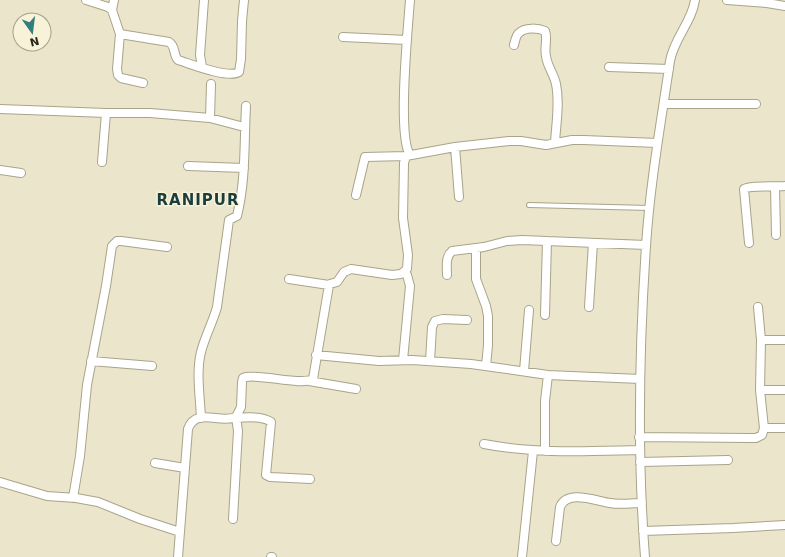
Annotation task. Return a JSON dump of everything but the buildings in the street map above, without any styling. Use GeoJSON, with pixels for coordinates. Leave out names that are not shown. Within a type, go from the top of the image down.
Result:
{"type":"FeatureCollection","features":[{"type":"Feature","properties":{"kind":"street"},"geometry":{"type":"LineString","coordinates":[[86,0],[108,7],[112,10]]}},
{"type":"Feature","properties":{"kind":"street"},"geometry":{"type":"LineString","coordinates":[[114,0],[112,10],[120,34],[117,69],[118,75],[122,78],[143,83]]}},
{"type":"Feature","properties":{"kind":"street"},"geometry":{"type":"LineString","coordinates":[[202,67],[200,55],[204,0]]}},
{"type":"Feature","properties":{"kind":"street"},"geometry":{"type":"LineString","coordinates":[[120,34],[169,42],[173,46],[175,57],[178,60],[225,74],[235,74],[239,72],[241,59],[244,0]]}},
{"type":"Feature","properties":{"kind":"street"},"geometry":{"type":"LineString","coordinates":[[289,280],[329,286],[330,284],[337,282],[344,272],[351,269],[392,275],[402,274],[404,272],[407,265],[408,255],[403,218],[404,163],[408,156],[404,123],[410,0]]}},
{"type":"Feature","properties":{"kind":"street"},"geometry":{"type":"LineString","coordinates":[[645,557],[639,437],[646,245],[657,143],[672,52],[678,38],[691,17],[696,0]]}},
{"type":"Feature","properties":{"kind":"street"},"geometry":{"type":"LineString","coordinates":[[727,0],[785,6]]}},
{"type":"Feature","properties":{"kind":"street"},"geometry":{"type":"LineString","coordinates":[[514,45],[517,35],[522,30],[539,29],[545,31],[545,53],[555,77],[557,91],[555,143]]}},
{"type":"Feature","properties":{"kind":"street"},"geometry":{"type":"LineString","coordinates":[[343,37],[408,40]]}},
{"type":"Feature","properties":{"kind":"street"},"geometry":{"type":"LineString","coordinates":[[609,67],[669,69]]}},
{"type":"Feature","properties":{"kind":"street"},"geometry":{"type":"LineString","coordinates":[[210,118],[211,84]]}},
{"type":"Feature","properties":{"kind":"street"},"geometry":{"type":"LineString","coordinates":[[664,104],[756,104]]}},
{"type":"Feature","properties":{"kind":"street"},"geometry":{"type":"LineString","coordinates":[[200,418],[199,362],[201,350],[217,307],[229,220],[237,216],[241,200],[244,168],[244,127],[246,106]]}},
{"type":"Feature","properties":{"kind":"street"},"geometry":{"type":"LineString","coordinates":[[0,109],[150,113],[210,118],[244,127]]}},
{"type":"Feature","properties":{"kind":"street"},"geometry":{"type":"LineString","coordinates":[[102,162],[106,113]]}},
{"type":"Feature","properties":{"kind":"street"},"geometry":{"type":"LineString","coordinates":[[356,194],[365,157],[408,156],[455,147],[516,140],[546,145],[584,140],[657,143]]}},
{"type":"Feature","properties":{"kind":"street"},"geometry":{"type":"LineString","coordinates":[[455,147],[459,197]]}},
{"type":"Feature","properties":{"kind":"street"},"geometry":{"type":"LineString","coordinates":[[188,166],[244,168]]}},
{"type":"Feature","properties":{"kind":"street"},"geometry":{"type":"LineString","coordinates":[[0,170],[21,173]]}},
{"type":"Feature","properties":{"kind":"street"},"geometry":{"type":"LineString","coordinates":[[749,243],[744,189],[749,186],[785,186]]}},
{"type":"Feature","properties":{"kind":"street"},"geometry":{"type":"LineString","coordinates":[[775,187],[776,235]]}},
{"type":"Feature","properties":{"kind":"street"},"geometry":{"type":"LineString","coordinates":[[447,275],[447,260],[450,253],[514,240],[646,245]]}},
{"type":"Feature","properties":{"kind":"street"},"geometry":{"type":"LineString","coordinates":[[73,498],[80,456],[87,385],[112,246],[117,241],[121,241],[167,247]]}},
{"type":"Feature","properties":{"kind":"street"},"geometry":{"type":"LineString","coordinates":[[545,315],[547,241]]}},
{"type":"Feature","properties":{"kind":"street"},"geometry":{"type":"LineString","coordinates":[[589,307],[593,243]]}},
{"type":"Feature","properties":{"kind":"street"},"geometry":{"type":"LineString","coordinates":[[476,248],[476,279],[488,316],[486,366]]}},
{"type":"Feature","properties":{"kind":"street"},"geometry":{"type":"LineString","coordinates":[[402,360],[410,286],[410,281],[404,272]]}},
{"type":"Feature","properties":{"kind":"street"},"geometry":{"type":"LineString","coordinates":[[309,381],[314,375],[316,355],[329,286]]}},
{"type":"Feature","properties":{"kind":"street"},"geometry":{"type":"LineString","coordinates":[[639,437],[756,438],[762,435],[764,428],[760,390],[761,340],[758,307]]}},
{"type":"Feature","properties":{"kind":"street"},"geometry":{"type":"LineString","coordinates":[[524,371],[528,310]]}},
{"type":"Feature","properties":{"kind":"street"},"geometry":{"type":"LineString","coordinates":[[430,361],[432,327],[435,320],[467,320]]}},
{"type":"Feature","properties":{"kind":"street"},"geometry":{"type":"LineString","coordinates":[[761,340],[785,340]]}},
{"type":"Feature","properties":{"kind":"street"},"geometry":{"type":"LineString","coordinates":[[316,355],[379,361],[430,361],[486,366],[548,375],[640,379]]}},
{"type":"Feature","properties":{"kind":"street"},"geometry":{"type":"LineString","coordinates":[[92,361],[152,366]]}},
{"type":"Feature","properties":{"kind":"street"},"geometry":{"type":"LineString","coordinates":[[545,452],[545,401],[548,375]]}},
{"type":"Feature","properties":{"kind":"street"},"geometry":{"type":"LineString","coordinates":[[233,519],[238,431],[237,417],[241,407],[243,378],[273,377],[356,389]]}},
{"type":"Feature","properties":{"kind":"street"},"geometry":{"type":"LineString","coordinates":[[760,390],[785,390]]}},
{"type":"Feature","properties":{"kind":"street"},"geometry":{"type":"LineString","coordinates":[[178,557],[188,429],[190,423],[194,419],[230,419],[237,417],[269,420],[271,422],[266,475],[270,477],[310,479]]}},
{"type":"Feature","properties":{"kind":"street"},"geometry":{"type":"LineString","coordinates":[[764,428],[785,428]]}},
{"type":"Feature","properties":{"kind":"street"},"geometry":{"type":"LineString","coordinates":[[484,444],[505,448],[545,452],[640,450]]}},
{"type":"Feature","properties":{"kind":"street"},"geometry":{"type":"LineString","coordinates":[[522,557],[533,451]]}},
{"type":"Feature","properties":{"kind":"street"},"geometry":{"type":"LineString","coordinates":[[640,462],[728,460]]}},
{"type":"Feature","properties":{"kind":"street"},"geometry":{"type":"LineString","coordinates":[[155,462],[185,468]]}},
{"type":"Feature","properties":{"kind":"street"},"geometry":{"type":"LineString","coordinates":[[0,482],[47,496],[98,502],[140,519],[180,532]]}},
{"type":"Feature","properties":{"kind":"street"},"geometry":{"type":"LineString","coordinates":[[556,541],[560,507],[562,502],[565,500],[580,498],[595,499],[615,504],[642,502]]}},
{"type":"Feature","properties":{"kind":"street"},"geometry":{"type":"LineString","coordinates":[[643,531],[785,525]]}},
{"type":"Feature","properties":{"kind":"lane"},"geometry":{"type":"LineString","coordinates":[[529,205],[650,208]]}},
{"type":"Feature","properties":{"kind":"district","name":"RANIPUR"},"geometry":{"type":"Point","coordinates":[198,200]}}]}
